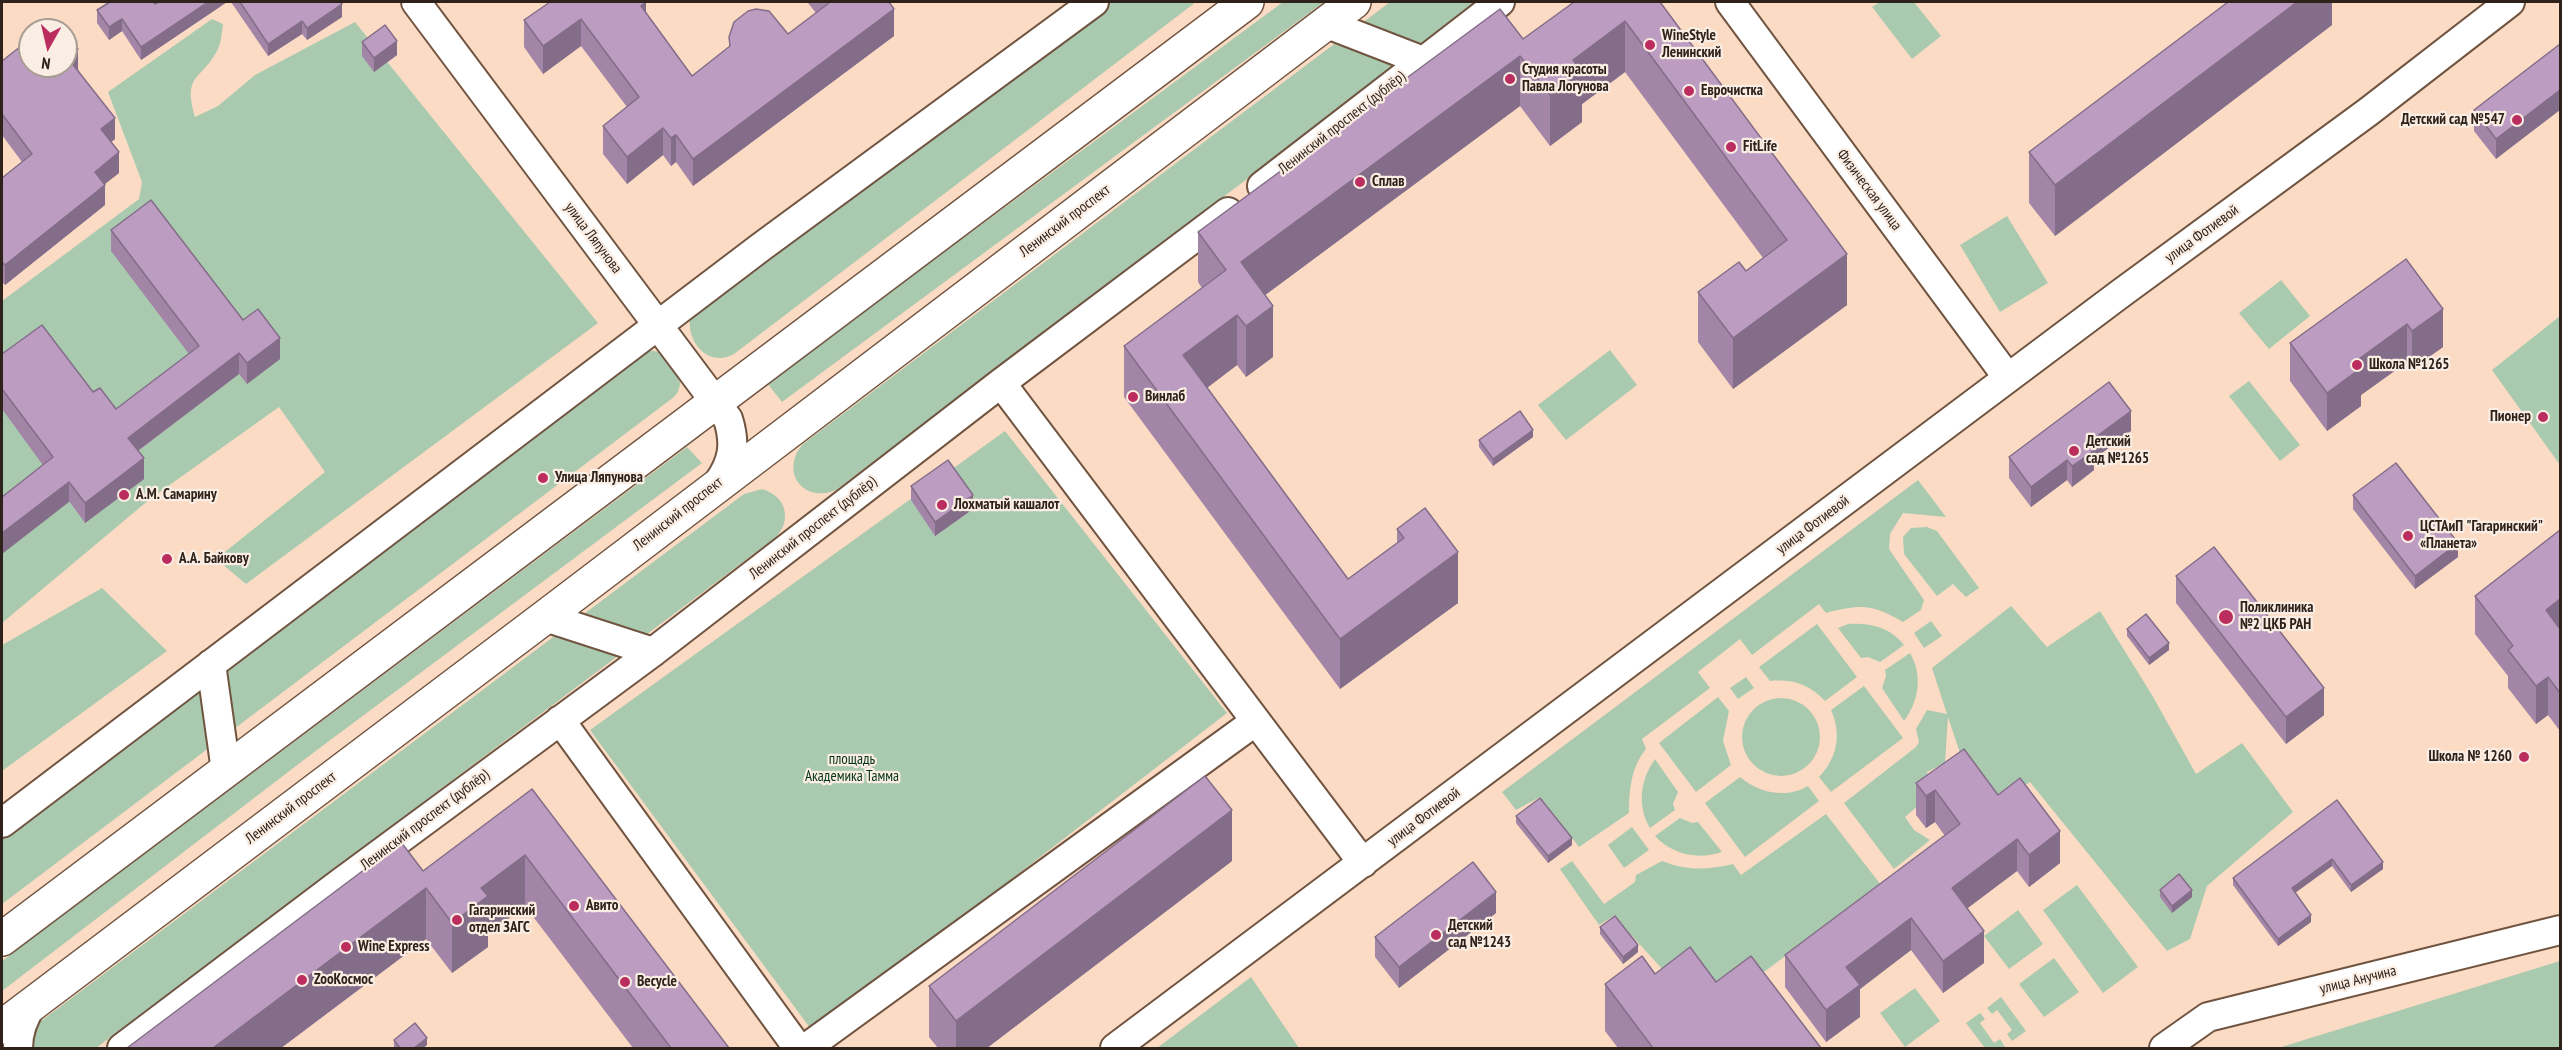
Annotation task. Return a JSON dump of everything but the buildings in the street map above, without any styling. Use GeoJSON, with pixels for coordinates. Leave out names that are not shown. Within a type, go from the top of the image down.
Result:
{"type":"FeatureCollection","features":[{"type":"Feature","properties":{"kind":"main road"},"geometry":{"type":"LineString","coordinates":[[9,926],[226,771],[1247,2]]}},
{"type":"Feature","properties":{"kind":"main road","name":"Ленинский проспект"},"geometry":{"type":"LineString","coordinates":[[2,1027],[1354,2]]}},
{"type":"Feature","properties":{"kind":"street","name":"улица Ляпунова"},"geometry":{"type":"LineString","coordinates":[[416,2],[728,419],[733,434],[733,452],[728,468],[718,483]]}},
{"type":"Feature","properties":{"kind":"street"},"geometry":{"type":"LineString","coordinates":[[2,823],[658,325],[1094,2]]}},
{"type":"Feature","properties":{"kind":"street","name":"Ленинский проспект (дублёр)"},"geometry":{"type":"LineString","coordinates":[[122,1048],[652,652],[1500,2]]}},
{"type":"Feature","properties":{"kind":"street","name":"Физическая улица"},"geometry":{"type":"LineString","coordinates":[[1730,2],[2008,378]]}},
{"type":"Feature","properties":{"kind":"street","name":"улица Фотиевой"},"geometry":{"type":"LineString","coordinates":[[1116,1048],[2008,378],[2368,112],[2510,2]]}},
{"type":"Feature","properties":{"kind":"street"},"geometry":{"type":"LineString","coordinates":[[1325,23],[1423,61]]}},
{"type":"Feature","properties":{"kind":"street"},"geometry":{"type":"LineString","coordinates":[[1000,383],[1362,863]]}},
{"type":"Feature","properties":{"kind":"street"},"geometry":{"type":"LineString","coordinates":[[545,617],[652,652]]}},
{"type":"Feature","properties":{"kind":"street"},"geometry":{"type":"LineString","coordinates":[[211,664],[226,771]]}},
{"type":"Feature","properties":{"kind":"street"},"geometry":{"type":"LineString","coordinates":[[560,720],[798,1048]]}},
{"type":"Feature","properties":{"kind":"street"},"geometry":{"type":"LineString","coordinates":[[806,1048],[1256,721]]}},
{"type":"Feature","properties":{"kind":"street","name":"улица Анучина"},"geometry":{"type":"LineString","coordinates":[[2164,1048],[2208,1017],[2560,930]]}},
{"type":"Feature","properties":{"kind":"street"},"geometry":{"type":"LineString","coordinates":[[18,1048],[23,1017],[33,1003]]}},
{"type":"Feature","properties":{"kind":"green space"},"geometry":{"type":"Polygon","coordinates":[[[1099,2],[1196,2],[734,354],[724,358],[715,358],[707,355],[694,342],[690,324],[691,314],[1099,2]]]}},
{"type":"Feature","properties":{"kind":"green space"},"geometry":{"type":"Polygon","coordinates":[[[1283,2],[1324,2],[782,402],[767,383],[1283,2]]]}},
{"type":"Feature","properties":{"kind":"green space"},"geometry":{"type":"Polygon","coordinates":[[[1390,2],[1481,2],[836,490],[814,493],[805,489],[798,482],[793,465],[796,454],[803,444],[1390,2]]]}},
{"type":"Feature","properties":{"kind":"green space"},"geometry":{"type":"Polygon","coordinates":[[[1880,2],[1914,2],[1941,36],[1912,59],[1872,7],[1880,2]]]}},
{"type":"Feature","properties":{"kind":"green space"},"geometry":{"type":"Polygon","coordinates":[[[212,19],[223,24],[221,38],[211,61],[192,85],[195,117],[218,106],[255,75],[355,22],[598,323],[246,584],[216,559],[325,472],[279,407],[150,499],[2,623],[2,301],[139,199],[142,182],[108,92],[212,19]]]}},
{"type":"Feature","properties":{"kind":"green space"},"geometry":{"type":"Polygon","coordinates":[[[2007,216],[2048,283],[2000,312],[1960,245],[2007,216]]]}},
{"type":"Feature","properties":{"kind":"green space"},"geometry":{"type":"Polygon","coordinates":[[[2281,280],[2310,316],[2269,349],[2239,313],[2281,280]]]}},
{"type":"Feature","properties":{"kind":"green space","name":"Пионер"},"geometry":{"type":"Polygon","coordinates":[[[2560,316],[2560,465],[2492,370],[2560,316]]]}},
{"type":"Feature","properties":{"kind":"green space"},"geometry":{"type":"Polygon","coordinates":[[[647,350],[665,353],[675,369],[680,386],[674,397],[2,904],[2,835],[647,350]]]}},
{"type":"Feature","properties":{"kind":"green space"},"geometry":{"type":"Polygon","coordinates":[[[1610,350],[1637,385],[1566,440],[1538,405],[1610,350]]]}},
{"type":"Feature","properties":{"kind":"green space"},"geometry":{"type":"Polygon","coordinates":[[[2249,381],[2300,445],[2280,461],[2229,396],[2249,381]]]}},
{"type":"Feature","properties":{"kind":"green space","name":"площадь Академика Тамма"},"geometry":{"type":"Polygon","coordinates":[[[1005,431],[1227,713],[813,1032],[590,730],[1005,431]]]}},
{"type":"Feature","properties":{"kind":"green space"},"geometry":{"type":"Polygon","coordinates":[[[687,447],[702,463],[313,753],[2,991],[2,961],[687,447]]]}},
{"type":"Feature","properties":{"kind":"green space"},"geometry":{"type":"Polygon","coordinates":[[[1918,480],[1946,517],[1903,513],[1890,534],[1889,549],[1924,600],[1921,610],[1903,622],[1866,607],[1826,613],[1819,604],[1752,655],[1740,639],[1698,672],[1710,688],[1642,739],[1646,749],[1634,771],[1630,788],[1629,813],[1579,847],[1540,797],[1516,810],[1502,792],[1918,480]]]}},
{"type":"Feature","properties":{"kind":"green space"},"geometry":{"type":"Polygon","coordinates":[[[762,489],[777,497],[784,509],[784,524],[775,538],[96,1048],[25,1048],[29,1030],[744,494],[762,489]]]}},
{"type":"Feature","properties":{"kind":"green space"},"geometry":{"type":"Polygon","coordinates":[[[1927,527],[1937,531],[1979,588],[1966,597],[1953,584],[1937,596],[1904,554],[1903,537],[1911,528],[1927,527]]]}},
{"type":"Feature","properties":{"kind":"green space"},"geometry":{"type":"Polygon","coordinates":[[[102,588],[167,651],[2,771],[2,645],[102,588]]]}},
{"type":"Feature","properties":{"kind":"green space"},"geometry":{"type":"Polygon","coordinates":[[[2011,606],[2047,647],[2100,611],[2152,695],[2196,774],[2242,743],[2293,812],[2207,886],[2190,939],[2167,951],[2030,782],[1991,806],[1961,756],[1948,717],[1945,763],[1927,772],[1933,793],[1905,817],[1914,830],[1930,840],[1894,869],[1844,803],[1916,747],[1919,742],[1916,729],[1927,710],[1947,714],[1932,668],[2011,606]]]}},
{"type":"Feature","properties":{"kind":"green space"},"geometry":{"type":"Polygon","coordinates":[[[1931,621],[1942,636],[1924,648],[1914,633],[1931,621]]]}},
{"type":"Feature","properties":{"kind":"green space"},"geometry":{"type":"Polygon","coordinates":[[[1817,624],[1857,677],[1825,701],[1813,690],[1800,684],[1770,681],[1759,667],[1817,624]]]}},
{"type":"Feature","properties":{"kind":"green space"},"geometry":{"type":"Polygon","coordinates":[[[1848,624],[1879,627],[1892,634],[1904,645],[1880,662],[1868,657],[1861,658],[1838,628],[1848,624]]]}},
{"type":"Feature","properties":{"kind":"green space"},"geometry":{"type":"Polygon","coordinates":[[[1910,653],[1917,670],[1918,688],[1913,705],[1904,721],[1882,688],[1886,676],[1885,670],[1910,653]]]}},
{"type":"Feature","properties":{"kind":"green space"},"geometry":{"type":"Polygon","coordinates":[[[1746,677],[1754,688],[1738,699],[1730,688],[1746,677]]]}},
{"type":"Feature","properties":{"kind":"green space"},"geometry":{"type":"Polygon","coordinates":[[[1864,686],[1903,738],[1831,792],[1819,777],[1830,762],[1836,746],[1836,728],[1831,710],[1864,686]]]}},
{"type":"Feature","properties":{"kind":"green space"},"geometry":{"type":"Polygon","coordinates":[[[1718,697],[1729,711],[1723,741],[1731,765],[1696,792],[1659,743],[1718,697]]]}},
{"type":"Feature","properties":{"kind":"green space"},"geometry":{"type":"Polygon","coordinates":[[[1781,698],[1796,701],[1809,709],[1817,722],[1820,737],[1817,752],[1809,765],[1796,773],[1781,776],[1766,773],[1753,765],[1745,752],[1742,737],[1745,722],[1753,709],[1766,701],[1781,698]]]}},
{"type":"Feature","properties":{"kind":"green space"},"geometry":{"type":"Polygon","coordinates":[[[1655,759],[1678,792],[1673,804],[1675,810],[1650,828],[1643,811],[1642,793],[1646,776],[1655,759]]]}},
{"type":"Feature","properties":{"kind":"green space"},"geometry":{"type":"Polygon","coordinates":[[[1740,777],[1747,783],[1773,792],[1791,792],[1808,786],[1819,801],[1745,857],[1705,803],[1740,777]]]}},
{"type":"Feature","properties":{"kind":"green space"},"geometry":{"type":"Polygon","coordinates":[[[1826,814],[1881,885],[1733,995],[1663,970],[1614,916],[1599,925],[1560,869],[1572,861],[1604,904],[1635,882],[1636,875],[1662,861],[1680,867],[1697,868],[1733,864],[1741,875],[1826,814]]]}},
{"type":"Feature","properties":{"kind":"green space"},"geometry":{"type":"Polygon","coordinates":[[[1680,818],[1692,823],[1698,822],[1722,852],[1704,856],[1686,854],[1670,848],[1655,836],[1680,818]]]}},
{"type":"Feature","properties":{"kind":"green space"},"geometry":{"type":"Polygon","coordinates":[[[1632,827],[1649,850],[1624,868],[1608,845],[1632,827]]]}},
{"type":"Feature","properties":{"kind":"green space"},"geometry":{"type":"Polygon","coordinates":[[[2077,885],[2138,967],[2103,993],[2043,910],[2077,885]]]}},
{"type":"Feature","properties":{"kind":"green space"},"geometry":{"type":"Polygon","coordinates":[[[2018,910],[2043,944],[2009,969],[1984,936],[2018,910]]]}},
{"type":"Feature","properties":{"kind":"green space"},"geometry":{"type":"Polygon","coordinates":[[[2054,958],[2079,992],[2044,1017],[2019,984],[2054,958]]]}},
{"type":"Feature","properties":{"kind":"green space"},"geometry":{"type":"Polygon","coordinates":[[[2560,961],[2560,1048],[2278,1048],[2560,961]]]}},
{"type":"Feature","properties":{"kind":"green space"},"geometry":{"type":"Polygon","coordinates":[[[1251,977],[1299,1048],[1157,1048],[1251,977]]]}},
{"type":"Feature","properties":{"kind":"green space"},"geometry":{"type":"Polygon","coordinates":[[[1915,988],[1940,1021],[1905,1047],[1880,1013],[1915,988]]]}},
{"type":"Feature","properties":{"kind":"green space"},"geometry":{"type":"Polygon","coordinates":[[[2001,997],[2026,1031],[2012,1041],[2007,1034],[2012,1030],[1997,1010],[1992,1014],[1987,1008],[2001,997]]]}},
{"type":"Feature","properties":{"kind":"green space"},"geometry":{"type":"Polygon","coordinates":[[[1980,1013],[1985,1019],[1980,1023],[1994,1043],[2000,1039],[2005,1047],[1985,1048],[1966,1023],[1980,1013]]]}},
{"type":"Feature","properties":{"kind":"place","name":"WineStyle Ленинский"},"geometry":{"type":"Point","coordinates":[1650,45]}},
{"type":"Feature","properties":{"kind":"place","name":"Студия красоты Павла Логунова"},"geometry":{"type":"Point","coordinates":[1510,79]}},
{"type":"Feature","properties":{"kind":"place","name":"Еврочистка"},"geometry":{"type":"Point","coordinates":[1689,91]}},
{"type":"Feature","properties":{"kind":"place","name":"Детский сад №547"},"geometry":{"type":"Point","coordinates":[2517,120]}},
{"type":"Feature","properties":{"kind":"place","name":"FitLife"},"geometry":{"type":"Point","coordinates":[1731,147]}},
{"type":"Feature","properties":{"kind":"place","name":"Сплав"},"geometry":{"type":"Point","coordinates":[1360,182]}},
{"type":"Feature","properties":{"kind":"place","name":"Школа №1265"},"geometry":{"type":"Point","coordinates":[2357,365]}},
{"type":"Feature","properties":{"kind":"place","name":"Винлаб"},"geometry":{"type":"Point","coordinates":[1133,397]}},
{"type":"Feature","properties":{"kind":"place","name":"Пионер"},"geometry":{"type":"Point","coordinates":[2543,417]}},
{"type":"Feature","properties":{"kind":"place","name":"Детский сад №1265"},"geometry":{"type":"Point","coordinates":[2074,451]}},
{"type":"Feature","properties":{"kind":"place","name":"Улица Ляпунова"},"geometry":{"type":"Point","coordinates":[543,478]}},
{"type":"Feature","properties":{"kind":"place","name":"А.М. Самарину"},"geometry":{"type":"Point","coordinates":[124,495]}},
{"type":"Feature","properties":{"kind":"place","name":"Лохматый кашалот"},"geometry":{"type":"Point","coordinates":[942,505]}},
{"type":"Feature","properties":{"kind":"place","name":"ЦСТАиП \"Гагаринский\" «Планета»"},"geometry":{"type":"Point","coordinates":[2408,536]}},
{"type":"Feature","properties":{"kind":"place","name":"А.А. Байкову"},"geometry":{"type":"Point","coordinates":[167,559]}},
{"type":"Feature","properties":{"kind":"place","name":"Поликлиника №2 ЦКБ РАН"},"geometry":{"type":"Point","coordinates":[2226,617]}},
{"type":"Feature","properties":{"kind":"place","name":"Школа № 1260"},"geometry":{"type":"Point","coordinates":[2524,757]}},
{"type":"Feature","properties":{"kind":"place","name":"Авито"},"geometry":{"type":"Point","coordinates":[574,906]}},
{"type":"Feature","properties":{"kind":"place","name":"Гагаринский отдел ЗАГС"},"geometry":{"type":"Point","coordinates":[457,920]}},
{"type":"Feature","properties":{"kind":"place","name":"Детский сад №1243"},"geometry":{"type":"Point","coordinates":[1436,935]}},
{"type":"Feature","properties":{"kind":"place","name":"Wine Express"},"geometry":{"type":"Point","coordinates":[346,947]}},
{"type":"Feature","properties":{"kind":"place","name":"ZooКосмос"},"geometry":{"type":"Point","coordinates":[302,980]}},
{"type":"Feature","properties":{"kind":"place","name":"Becycle"},"geometry":{"type":"Point","coordinates":[625,982]}}]}
